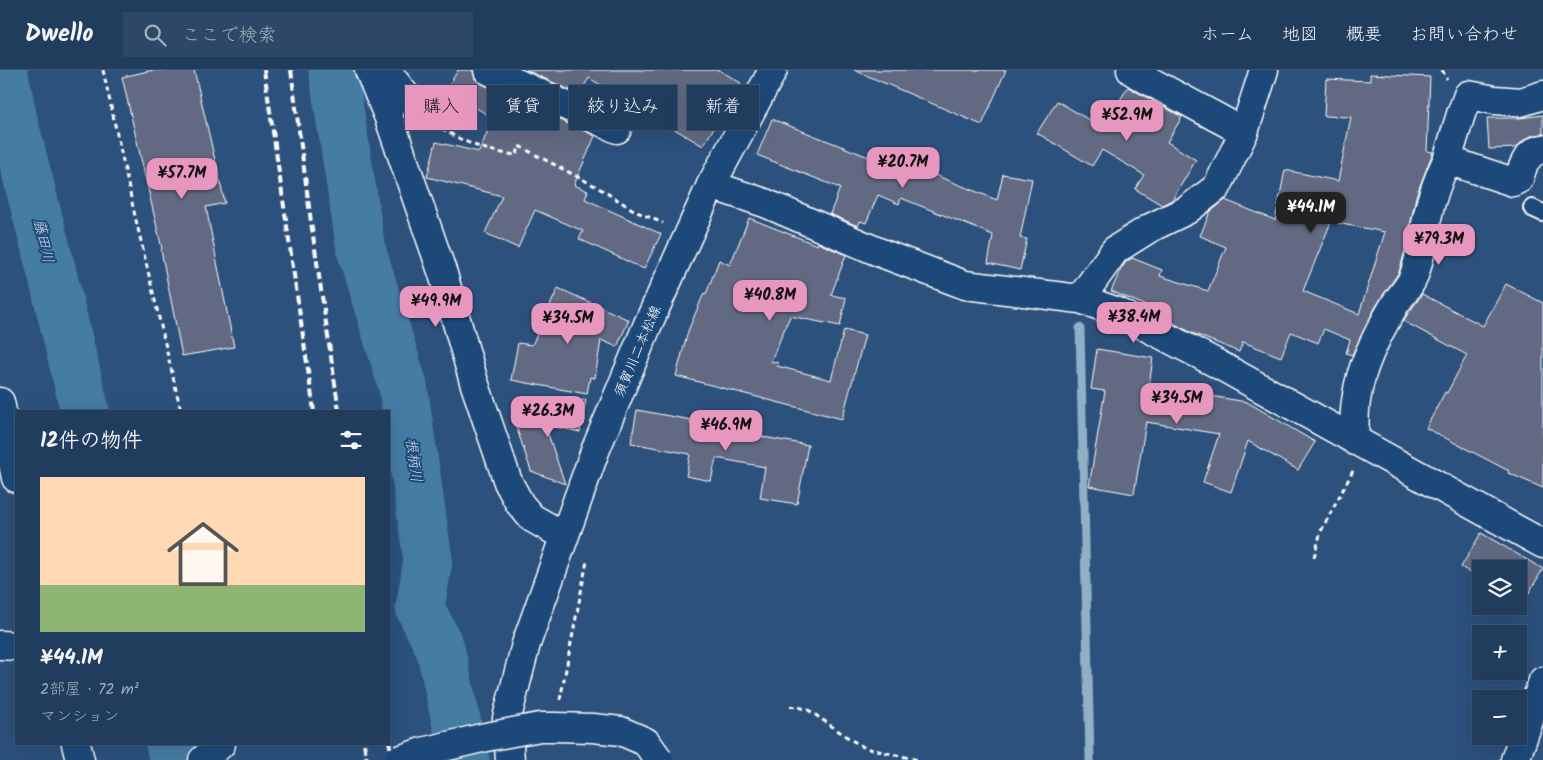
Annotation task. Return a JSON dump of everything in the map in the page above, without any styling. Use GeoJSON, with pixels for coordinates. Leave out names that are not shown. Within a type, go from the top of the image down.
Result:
{"type":"FeatureCollection","features":[{"type":"Feature","properties":{"kind":"street"},"geometry":{"type":"LineString","coordinates":[[369,70],[389,118],[443,274],[474,382],[508,482],[520,504],[532,518],[564,536]]}},
{"type":"Feature","properties":{"kind":"street"},"geometry":{"type":"LineString","coordinates":[[384,70],[405,95]]}},
{"type":"Feature","properties":{"kind":"street"},"geometry":{"type":"LineString","coordinates":[[488,70],[569,108]]}},
{"type":"Feature","properties":{"kind":"street","name":"須賀川二本松線"},"geometry":{"type":"LineString","coordinates":[[510,760],[507,718],[526,644],[598,442],[648,324],[711,185],[773,70]]}},
{"type":"Feature","properties":{"kind":"street"},"geometry":{"type":"LineString","coordinates":[[1131,70],[1244,132]]}},
{"type":"Feature","properties":{"kind":"street"},"geometry":{"type":"LineString","coordinates":[[1080,299],[1115,250],[1150,228],[1187,210],[1217,187],[1244,132],[1264,70]]}},
{"type":"Feature","properties":{"kind":"street"},"geometry":{"type":"LineString","coordinates":[[1360,444],[1354,422],[1357,393],[1364,368],[1377,336],[1395,304],[1412,280],[1420,257],[1428,213],[1468,95],[1521,102],[1543,95]]}},
{"type":"Feature","properties":{"kind":"street"},"geometry":{"type":"LineString","coordinates":[[1447,160],[1513,182],[1519,179],[1523,164],[1536,150],[1543,148]]}},
{"type":"Feature","properties":{"kind":"street"},"geometry":{"type":"LineString","coordinates":[[711,185],[765,203],[881,253],[965,285],[1080,299],[1118,312],[1212,361],[1543,544]]}},
{"type":"Feature","properties":{"kind":"street"},"geometry":{"type":"LineString","coordinates":[[0,402],[15,473]]}},
{"type":"Feature","properties":{"kind":"street"},"geometry":{"type":"LineString","coordinates":[[0,645],[15,646]]}},
{"type":"Feature","properties":{"kind":"street"},"geometry":{"type":"LineString","coordinates":[[1515,760],[1543,681]]}},
{"type":"Feature","properties":{"kind":"street"},"geometry":{"type":"LineString","coordinates":[[399,760],[422,752],[486,736],[540,727],[593,728],[621,731],[646,742],[660,760]]}},
{"type":"Feature","properties":{"kind":"street"},"geometry":{"type":"LineString","coordinates":[[76,745],[80,760]]}},
{"type":"Feature","properties":{"kind":"street"},"geometry":{"type":"LineString","coordinates":[[203,760],[220,745]]}},
{"type":"Feature","properties":{"kind":"path"},"geometry":{"type":"LineString","coordinates":[[103,70],[181,410]]}},
{"type":"Feature","properties":{"kind":"path"},"geometry":{"type":"LineString","coordinates":[[446,130],[459,139],[500,153],[517,155],[519,146],[597,187],[637,212],[689,234]]}},
{"type":"Feature","properties":{"kind":"path"},"geometry":{"type":"LineString","coordinates":[[1314,556],[1321,531],[1360,444]]}},
{"type":"Feature","properties":{"kind":"path"},"geometry":{"type":"LineString","coordinates":[[555,727],[588,557]]}},
{"type":"Feature","properties":{"kind":"path"},"geometry":{"type":"LineString","coordinates":[[790,706],[807,709],[866,748],[919,760]]}},
{"type":"Feature","properties":{"kind":"building"},"geometry":{"type":"Polygon","coordinates":[[[153,70],[194,70],[225,203],[206,207],[234,347],[182,356],[162,249],[122,77],[153,70]]]}},
{"type":"Feature","properties":{"kind":"building"},"geometry":{"type":"Polygon","coordinates":[[[458,70],[473,70],[475,79],[487,86],[487,114],[477,108],[477,85],[449,85],[458,70]]]}},
{"type":"Feature","properties":{"kind":"building"},"geometry":{"type":"Polygon","coordinates":[[[526,70],[719,70],[741,83],[740,85],[687,85],[687,130],[713,130],[703,146],[676,130],[677,85],[601,85],[589,78],[585,85],[569,85],[569,89],[526,70]]]}},
{"type":"Feature","properties":{"kind":"building"},"geometry":{"type":"Polygon","coordinates":[[[854,70],[1006,70],[982,125],[854,70]]]}},
{"type":"Feature","properties":{"kind":"building"},"geometry":{"type":"Polygon","coordinates":[[[1370,74],[1430,77],[1427,151],[1433,152],[1416,196],[1399,272],[1375,308],[1352,355],[1346,353],[1350,340],[1324,329],[1318,343],[1291,332],[1281,357],[1243,342],[1239,352],[1190,332],[1158,315],[1159,311],[1111,291],[1121,269],[1132,258],[1162,270],[1160,276],[1208,291],[1226,247],[1200,236],[1210,212],[1225,200],[1275,220],[1285,170],[1338,181],[1351,117],[1324,116],[1326,79],[1370,81],[1370,74]],[[1331,222],[1303,291],[1359,314],[1385,232],[1331,222]]]}},
{"type":"Feature","properties":{"kind":"building"},"geometry":{"type":"Polygon","coordinates":[[[1128,87],[1182,117],[1167,142],[1196,160],[1172,200],[1162,205],[1135,189],[1144,175],[1102,150],[1092,166],[1037,133],[1057,101],[1103,128],[1128,87]]]}},
{"type":"Feature","properties":{"kind":"building"},"geometry":{"type":"Polygon","coordinates":[[[1543,115],[1543,134],[1531,136],[1516,148],[1489,149],[1487,118],[1520,118],[1543,115]]]}},
{"type":"Feature","properties":{"kind":"building"},"geometry":{"type":"Polygon","coordinates":[[[559,119],[569,124],[569,130],[582,130],[595,136],[574,185],[588,191],[585,199],[661,234],[644,269],[579,239],[583,231],[535,210],[518,248],[485,233],[502,196],[427,177],[436,142],[479,152],[488,130],[559,130],[559,119]]]}},
{"type":"Feature","properties":{"kind":"building"},"geometry":{"type":"Polygon","coordinates":[[[772,119],[917,176],[920,169],[997,200],[1003,174],[1032,179],[1020,238],[1027,239],[1020,270],[988,263],[993,235],[901,198],[899,204],[878,195],[866,223],[860,221],[858,226],[830,214],[840,188],[757,155],[772,119]]]}},
{"type":"Feature","properties":{"kind":"building"},"geometry":{"type":"Polygon","coordinates":[[[749,218],[846,255],[831,295],[846,298],[840,326],[790,316],[771,361],[778,363],[777,366],[831,380],[844,330],[865,335],[842,419],[676,376],[688,331],[704,293],[706,294],[719,260],[730,265],[749,218]]]}},
{"type":"Feature","properties":{"kind":"building"},"geometry":{"type":"Polygon","coordinates":[[[1506,284],[1543,303],[1543,488],[1508,473],[1509,471],[1426,428],[1467,355],[1403,321],[1422,294],[1483,326],[1506,284]]]}},
{"type":"Feature","properties":{"kind":"building"},"geometry":{"type":"Polygon","coordinates":[[[558,288],[629,320],[617,347],[601,340],[595,378],[590,377],[587,394],[511,380],[518,343],[532,345],[558,288]]]}},
{"type":"Feature","properties":{"kind":"building"},"geometry":{"type":"Polygon","coordinates":[[[1097,349],[1153,358],[1149,386],[1247,402],[1315,442],[1298,470],[1248,441],[1231,492],[1203,482],[1219,434],[1146,422],[1134,494],[1089,486],[1105,391],[1091,389],[1097,349]]]}},
{"type":"Feature","properties":{"kind":"building"},"geometry":{"type":"Polygon","coordinates":[[[586,399],[580,432],[545,425],[565,484],[531,471],[515,423],[586,399]]]}},
{"type":"Feature","properties":{"kind":"building"},"geometry":{"type":"Polygon","coordinates":[[[637,410],[691,420],[690,424],[808,445],[797,504],[760,498],[765,467],[716,458],[711,481],[686,476],[690,454],[631,443],[637,410]]]}},
{"type":"Feature","properties":{"kind":"building"},"geometry":{"type":"Polygon","coordinates":[[[1481,533],[1543,569],[1527,596],[1527,560],[1472,560],[1472,574],[1461,567],[1481,533]]]}},
{"type":"Feature","properties":{"kind":"waterway","name":"藤田川"},"geometry":{"type":"LineString","coordinates":[[3,70],[13,120],[85,410]]}},
{"type":"Feature","properties":{"kind":"waterway","name":"根柄川"},"geometry":{"type":"LineString","coordinates":[[333,70],[361,249],[403,386],[428,560],[420,608],[440,648],[465,760]]}},
{"type":"Feature","properties":{"kind":"waterway"},"geometry":{"type":"LineString","coordinates":[[1080,328],[1090,760]]}},
{"type":"Feature","properties":{"kind":"waterway","name":"藤田川"},"geometry":{"type":"LineString","coordinates":[[170,745],[174,760]]}},
{"type":"Feature","properties":{"kind":"railway"},"geometry":{"type":"LineString","coordinates":[[264,70],[314,410]]}},
{"type":"Feature","properties":{"kind":"railway"},"geometry":{"type":"LineString","coordinates":[[291,70],[339,410]]}},
{"type":"Feature","properties":{"kind":"railway"},"geometry":{"type":"LineString","coordinates":[[364,745],[367,760]]}},
{"type":"Feature","properties":{"kind":"railway"},"geometry":{"type":"LineString","coordinates":[[390,745],[392,760]]}}]}
